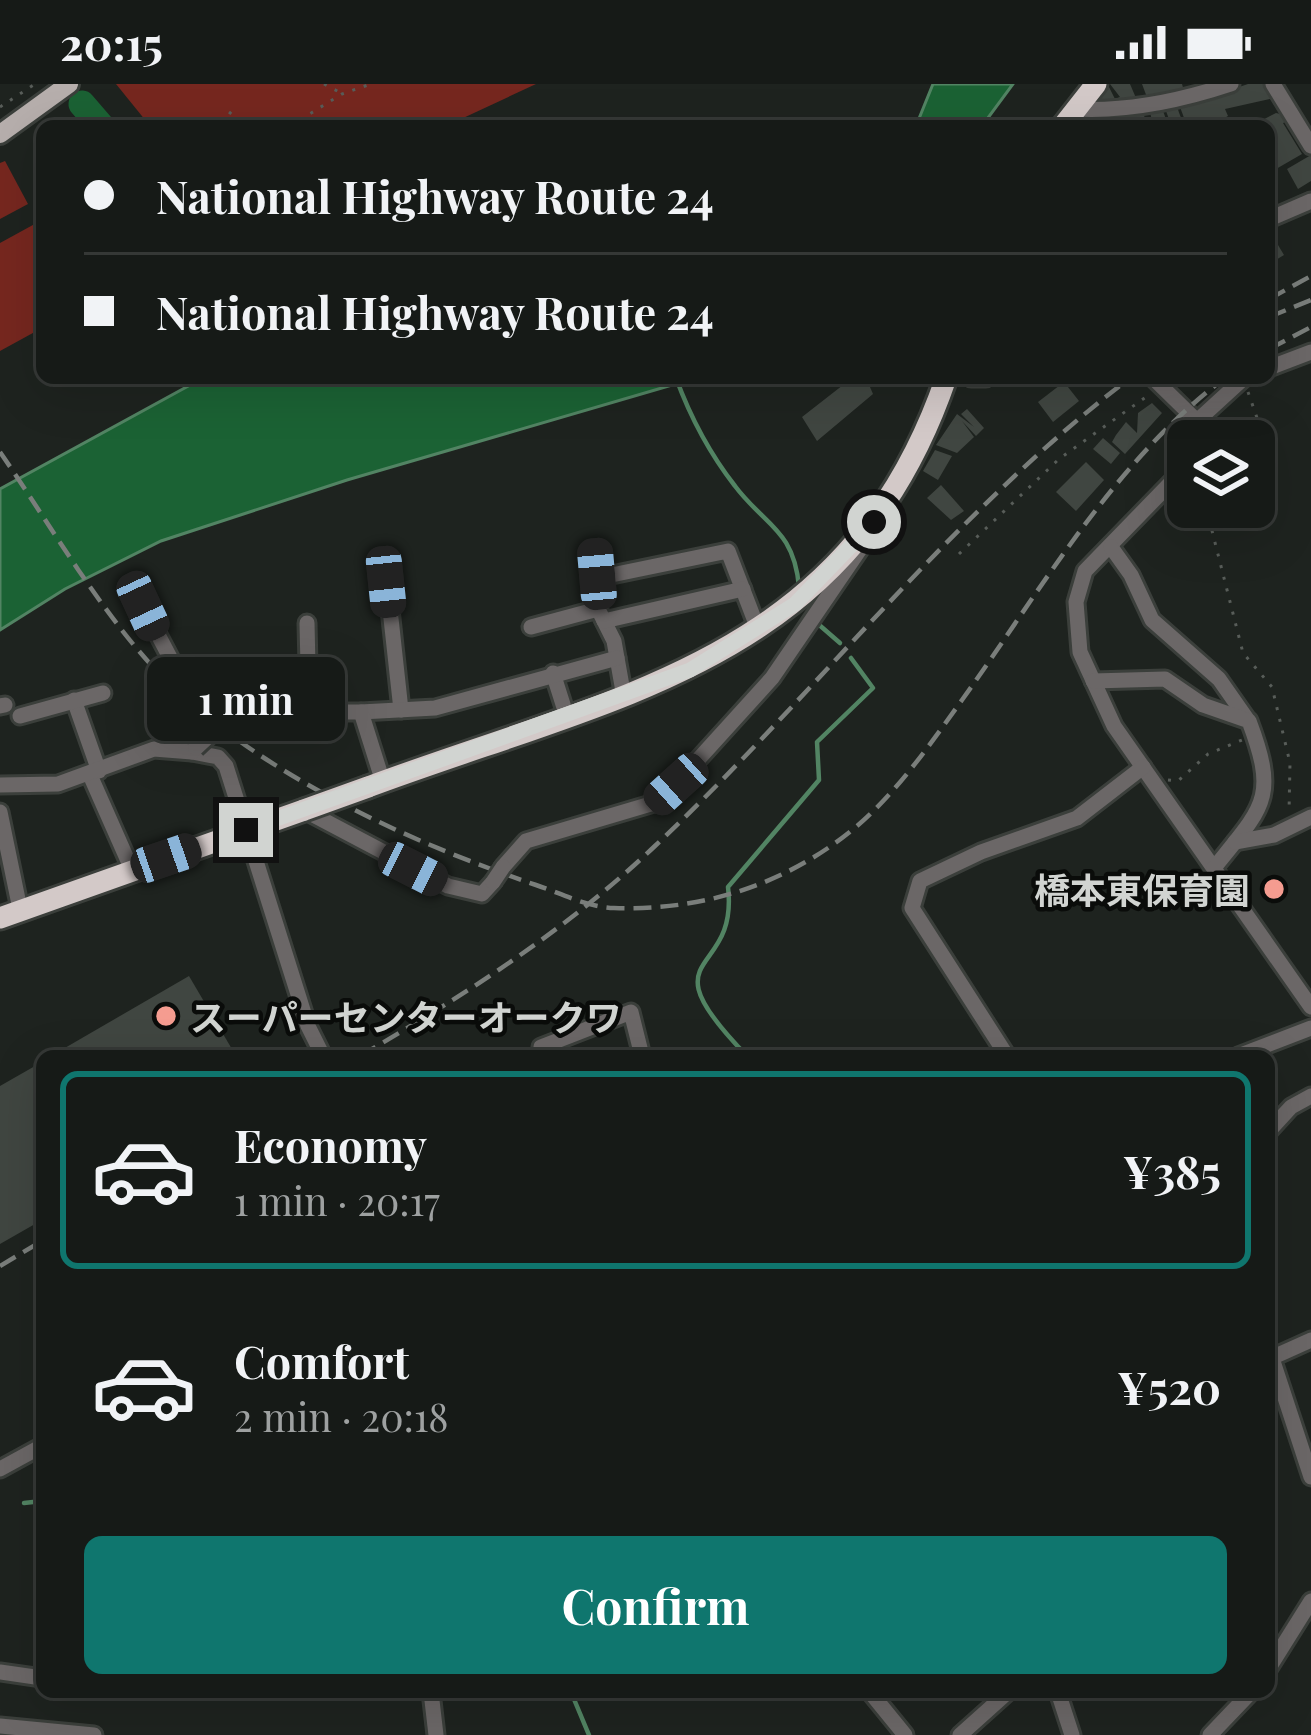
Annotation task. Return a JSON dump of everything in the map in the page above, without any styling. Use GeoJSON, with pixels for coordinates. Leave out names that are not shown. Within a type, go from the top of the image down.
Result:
{"type":"FeatureCollection","features":[{"type":"Feature","properties":{"kind":"highway"},"geometry":{"type":"LineString","coordinates":[[1069,117],[1096,84]]}},
{"type":"Feature","properties":{"kind":"highway"},"geometry":{"type":"LineString","coordinates":[[10,914],[690,670],[795,604],[874,522],[924,442],[944,384]]}},
{"type":"Feature","properties":{"kind":"main road"},"geometry":{"type":"LineString","coordinates":[[0,134],[69,84]]}},
{"type":"Feature","properties":{"kind":"street"},"geometry":{"type":"LineString","coordinates":[[1136,84],[1143,105]]}},
{"type":"Feature","properties":{"kind":"street"},"geometry":{"type":"LineString","coordinates":[[1069,117],[1181,101],[1231,84]]}},
{"type":"Feature","properties":{"kind":"street"},"geometry":{"type":"LineString","coordinates":[[1274,84],[1311,146]]}},
{"type":"Feature","properties":{"kind":"street"},"geometry":{"type":"LineString","coordinates":[[1275,216],[1311,201]]}},
{"type":"Feature","properties":{"kind":"street"},"geometry":{"type":"LineString","coordinates":[[1275,366],[1311,352]]}},
{"type":"Feature","properties":{"kind":"street"},"geometry":{"type":"LineString","coordinates":[[1160,384],[1196,420]]}},
{"type":"Feature","properties":{"kind":"street"},"geometry":{"type":"LineString","coordinates":[[1198,420],[1237,384]]}},
{"type":"Feature","properties":{"kind":"street"},"geometry":{"type":"LineString","coordinates":[[1167,488],[1084,572],[1076,602],[1080,652],[1114,726],[1311,1007]]}},
{"type":"Feature","properties":{"kind":"street"},"geometry":{"type":"LineString","coordinates":[[304,810],[448,886],[482,894],[526,841],[654,803],[772,678],[808,622],[845,577],[874,522]]}},
{"type":"Feature","properties":{"kind":"street"},"geometry":{"type":"LineString","coordinates":[[1111,548],[1131,575],[1152,620],[1219,679],[1252,728],[1269,772],[1258,807],[1214,868]]}},
{"type":"Feature","properties":{"kind":"street"},"geometry":{"type":"LineString","coordinates":[[595,550],[601,615],[625,697]]}},
{"type":"Feature","properties":{"kind":"street"},"geometry":{"type":"LineString","coordinates":[[597,578],[728,551],[758,629]]}},
{"type":"Feature","properties":{"kind":"street"},"geometry":{"type":"LineString","coordinates":[[386,582],[400,710]]}},
{"type":"Feature","properties":{"kind":"street"},"geometry":{"type":"LineString","coordinates":[[531,627],[742,589]]}},
{"type":"Feature","properties":{"kind":"street"},"geometry":{"type":"LineString","coordinates":[[143,606],[176,669],[227,719]]}},
{"type":"Feature","properties":{"kind":"street"},"geometry":{"type":"LineString","coordinates":[[307,623],[309,710]]}},
{"type":"Feature","properties":{"kind":"street"},"geometry":{"type":"LineString","coordinates":[[194,750],[227,719],[309,710],[435,708],[617,658]]}},
{"type":"Feature","properties":{"kind":"street"},"geometry":{"type":"LineString","coordinates":[[554,673],[567,717]]}},
{"type":"Feature","properties":{"kind":"street"},"geometry":{"type":"LineString","coordinates":[[1094,681],[1165,679],[1252,728]]}},
{"type":"Feature","properties":{"kind":"street"},"geometry":{"type":"LineString","coordinates":[[8,709],[103,693]]}},
{"type":"Feature","properties":{"kind":"street"},"geometry":{"type":"LineString","coordinates":[[74,700],[94,773],[132,870]]}},
{"type":"Feature","properties":{"kind":"street"},"geometry":{"type":"LineString","coordinates":[[361,712],[375,784]]}},
{"type":"Feature","properties":{"kind":"street"},"geometry":{"type":"LineString","coordinates":[[0,785],[58,784],[154,749],[194,750],[218,757],[226,766],[308,1026],[320,1050]]}},
{"type":"Feature","properties":{"kind":"street"},"geometry":{"type":"LineString","coordinates":[[1002,1050],[912,908],[920,881],[981,852],[1077,818],[1146,772]]}},
{"type":"Feature","properties":{"kind":"street"},"geometry":{"type":"LineString","coordinates":[[0,812],[10,914]]}},
{"type":"Feature","properties":{"kind":"street"},"geometry":{"type":"LineString","coordinates":[[1234,842],[1311,817]]}},
{"type":"Feature","properties":{"kind":"street"},"geometry":{"type":"LineString","coordinates":[[541,1050],[632,1012],[641,1050]]}},
{"type":"Feature","properties":{"kind":"street"},"geometry":{"type":"LineString","coordinates":[[1254,1050],[1311,1028]]}},
{"type":"Feature","properties":{"kind":"street"},"geometry":{"type":"LineString","coordinates":[[1275,1124],[1291,1107],[1311,1096]]}},
{"type":"Feature","properties":{"kind":"street"},"geometry":{"type":"LineString","coordinates":[[1275,1353],[1311,1340]]}},
{"type":"Feature","properties":{"kind":"street"},"geometry":{"type":"LineString","coordinates":[[1275,1370],[1311,1477]]}},
{"type":"Feature","properties":{"kind":"street"},"geometry":{"type":"LineString","coordinates":[[0,1468],[36,1449]]}},
{"type":"Feature","properties":{"kind":"street"},"geometry":{"type":"LineString","coordinates":[[1275,1658],[1311,1600]]}},
{"type":"Feature","properties":{"kind":"street"},"geometry":{"type":"LineString","coordinates":[[0,1672],[36,1677]]}},
{"type":"Feature","properties":{"kind":"street"},"geometry":{"type":"LineString","coordinates":[[432,1698],[436,1735]]}},
{"type":"Feature","properties":{"kind":"street"},"geometry":{"type":"LineString","coordinates":[[875,1698],[905,1735]]}},
{"type":"Feature","properties":{"kind":"street"},"geometry":{"type":"LineString","coordinates":[[960,1735],[1001,1698]]}},
{"type":"Feature","properties":{"kind":"street"},"geometry":{"type":"LineString","coordinates":[[1060,1698],[1072,1735]]}},
{"type":"Feature","properties":{"kind":"street"},"geometry":{"type":"LineString","coordinates":[[1210,1735],[1245,1698]]}},
{"type":"Feature","properties":{"kind":"street"},"geometry":{"type":"LineString","coordinates":[[0,1726],[22,1732],[94,1735]]}},
{"type":"Feature","properties":{"kind":"path"},"geometry":{"type":"LineString","coordinates":[[0,107],[34,84]]}},
{"type":"Feature","properties":{"kind":"path"},"geometry":{"type":"LineString","coordinates":[[324,84],[342,94]]}},
{"type":"Feature","properties":{"kind":"path"},"geometry":{"type":"LineString","coordinates":[[300,120],[342,94],[371,84]]}},
{"type":"Feature","properties":{"kind":"path"},"geometry":{"type":"LineString","coordinates":[[230,112],[239,120]]}},
{"type":"Feature","properties":{"kind":"path"},"geometry":{"type":"LineString","coordinates":[[959,554],[1059,459],[1155,384]]}},
{"type":"Feature","properties":{"kind":"path"},"geometry":{"type":"LineString","coordinates":[[1246,384],[1258,420]]}},
{"type":"Feature","properties":{"kind":"path"},"geometry":{"type":"LineString","coordinates":[[1211,528],[1244,653],[1272,687],[1290,763],[1289,827]]}},
{"type":"Feature","properties":{"kind":"path"},"geometry":{"type":"LineString","coordinates":[[1146,772],[1178,781],[1208,754],[1252,728]]}},
{"type":"Feature","properties":{"kind":"shaded area"},"geometry":{"type":"Polygon","coordinates":[[[116,84],[536,84],[459,120],[145,120],[116,84]]]}},
{"type":"Feature","properties":{"kind":"shaded area"},"geometry":{"type":"Polygon","coordinates":[[[933,84],[1013,84],[986,120],[918,120],[933,84]]]}},
{"type":"Feature","properties":{"kind":"shaded area"},"geometry":{"type":"Polygon","coordinates":[[[5,161],[28,204],[0,219],[0,163],[5,161]]]}},
{"type":"Feature","properties":{"kind":"shaded area"},"geometry":{"type":"Polygon","coordinates":[[[36,223],[36,331],[0,351],[0,243],[36,223]]]}},
{"type":"Feature","properties":{"kind":"shaded area"},"geometry":{"type":"Polygon","coordinates":[[[192,384],[675,384],[347,480],[161,541],[65,589],[0,630],[0,489],[192,384]]]}},
{"type":"Feature","properties":{"kind":"building"},"geometry":{"type":"Polygon","coordinates":[[[1110,84],[1130,84],[1136,98],[1100,107],[1097,100],[1108,85],[1115,99],[1120,97],[1110,84]]]}},
{"type":"Feature","properties":{"kind":"building"},"geometry":{"type":"Polygon","coordinates":[[[1142,84],[1182,84],[1184,91],[1148,100],[1142,84]]]}},
{"type":"Feature","properties":{"kind":"building"},"geometry":{"type":"Polygon","coordinates":[[[1248,84],[1267,84],[1274,98],[1225,109],[1228,116],[1221,120],[1185,120],[1180,107],[1248,84]]]}},
{"type":"Feature","properties":{"kind":"building"},"geometry":{"type":"Polygon","coordinates":[[[1177,107],[1182,120],[1169,120],[1166,111],[1177,107]]]}},
{"type":"Feature","properties":{"kind":"building"},"geometry":{"type":"Polygon","coordinates":[[[1162,108],[1166,120],[1152,120],[1150,112],[1162,108]]]}},
{"type":"Feature","properties":{"kind":"building"},"geometry":{"type":"Polygon","coordinates":[[[1276,113],[1285,115],[1288,121],[1283,123],[1302,154],[1275,170],[1275,120],[1263,120],[1276,113]]]}},
{"type":"Feature","properties":{"kind":"building"},"geometry":{"type":"Polygon","coordinates":[[[1311,155],[1311,181],[1298,189],[1287,169],[1311,155]]]}},
{"type":"Feature","properties":{"kind":"building"},"geometry":{"type":"Polygon","coordinates":[[[1275,240],[1284,255],[1275,260],[1275,240]]]}},
{"type":"Feature","properties":{"kind":"building"},"geometry":{"type":"Polygon","coordinates":[[[844,384],[873,384],[873,394],[817,441],[802,417],[844,384]]]}},
{"type":"Feature","properties":{"kind":"building"},"geometry":{"type":"Polygon","coordinates":[[[1061,384],[1079,401],[1053,422],[1038,402],[1061,384]]]}},
{"type":"Feature","properties":{"kind":"building"},"geometry":{"type":"Polygon","coordinates":[[[1152,403],[1162,413],[1125,454],[1112,442],[1126,422],[1137,433],[1138,413],[1152,403]]]}},
{"type":"Feature","properties":{"kind":"building"},"geometry":{"type":"Polygon","coordinates":[[[967,409],[984,428],[976,436],[962,421],[974,437],[957,453],[936,445],[957,414],[974,427],[961,414],[967,409]]]}},
{"type":"Feature","properties":{"kind":"building"},"geometry":{"type":"Polygon","coordinates":[[[1103,438],[1120,453],[1111,464],[1093,449],[1103,438]]]}},
{"type":"Feature","properties":{"kind":"building"},"geometry":{"type":"Polygon","coordinates":[[[935,450],[952,456],[938,480],[923,471],[935,450]]]}},
{"type":"Feature","properties":{"kind":"building"},"geometry":{"type":"Polygon","coordinates":[[[1086,462],[1104,480],[1076,511],[1056,492],[1086,462]]]}},
{"type":"Feature","properties":{"kind":"building"},"geometry":{"type":"Polygon","coordinates":[[[941,485],[964,511],[951,520],[927,498],[941,485]]]}},
{"type":"Feature","properties":{"kind":"building","name":"スーパーセンターオークワ"},"geometry":{"type":"Polygon","coordinates":[[[189,976],[232,1050],[61,1050],[189,976]]]}},
{"type":"Feature","properties":{"kind":"building"},"geometry":{"type":"Polygon","coordinates":[[[36,1065],[36,1223],[0,1244],[0,1086],[36,1065]]]}},
{"type":"Feature","properties":{"kind":"waterway"},"geometry":{"type":"LineString","coordinates":[[82,104],[96,120]]}},
{"type":"Feature","properties":{"kind":"waterway"},"geometry":{"type":"LineString","coordinates":[[679,384],[717,461],[784,540],[799,587]]}},
{"type":"Feature","properties":{"kind":"waterway"},"geometry":{"type":"LineString","coordinates":[[817,623],[840,643]]}},
{"type":"Feature","properties":{"kind":"waterway"},"geometry":{"type":"LineString","coordinates":[[742,1050],[716,1022],[701,997],[698,980],[728,917],[728,887],[819,780],[817,742],[873,688],[851,658]]}},
{"type":"Feature","properties":{"kind":"waterway"},"geometry":{"type":"LineString","coordinates":[[24,1503],[36,1502]]}},
{"type":"Feature","properties":{"kind":"waterway"},"geometry":{"type":"LineString","coordinates":[[574,1698],[589,1735]]}},
{"type":"Feature","properties":{"kind":"railway"},"geometry":{"type":"LineString","coordinates":[[1275,296],[1311,276]]}},
{"type":"Feature","properties":{"kind":"railway"},"geometry":{"type":"LineString","coordinates":[[1275,315],[1311,300]]}},
{"type":"Feature","properties":{"kind":"railway"},"geometry":{"type":"LineString","coordinates":[[1275,346],[1311,327]]}},
{"type":"Feature","properties":{"kind":"railway"},"geometry":{"type":"LineString","coordinates":[[370,1050],[514,959],[622,876],[715,787],[1004,486],[1122,384]]}},
{"type":"Feature","properties":{"kind":"railway"},"geometry":{"type":"LineString","coordinates":[[0,452],[129,639],[178,692],[258,754],[347,806],[442,850],[584,902],[647,908],[712,899],[774,878],[857,826],[926,750],[1114,487],[1185,411],[1218,384]]}},
{"type":"Feature","properties":{"kind":"railway"},"geometry":{"type":"LineString","coordinates":[[0,1266],[36,1245]]}},
{"type":"Feature","properties":{"kind":"place","name":"橋本東保育園"},"geometry":{"type":"Point","coordinates":[1274,889]}},
{"type":"Feature","properties":{"kind":"place","name":"スーパーセンターオークワ"},"geometry":{"type":"Point","coordinates":[166,1016]}},
{"type":"Feature","properties":{"kind":"route"},"geometry":{"type":"LineString","coordinates":[[246,830],[690,670],[795,604],[874,522]]}}]}
